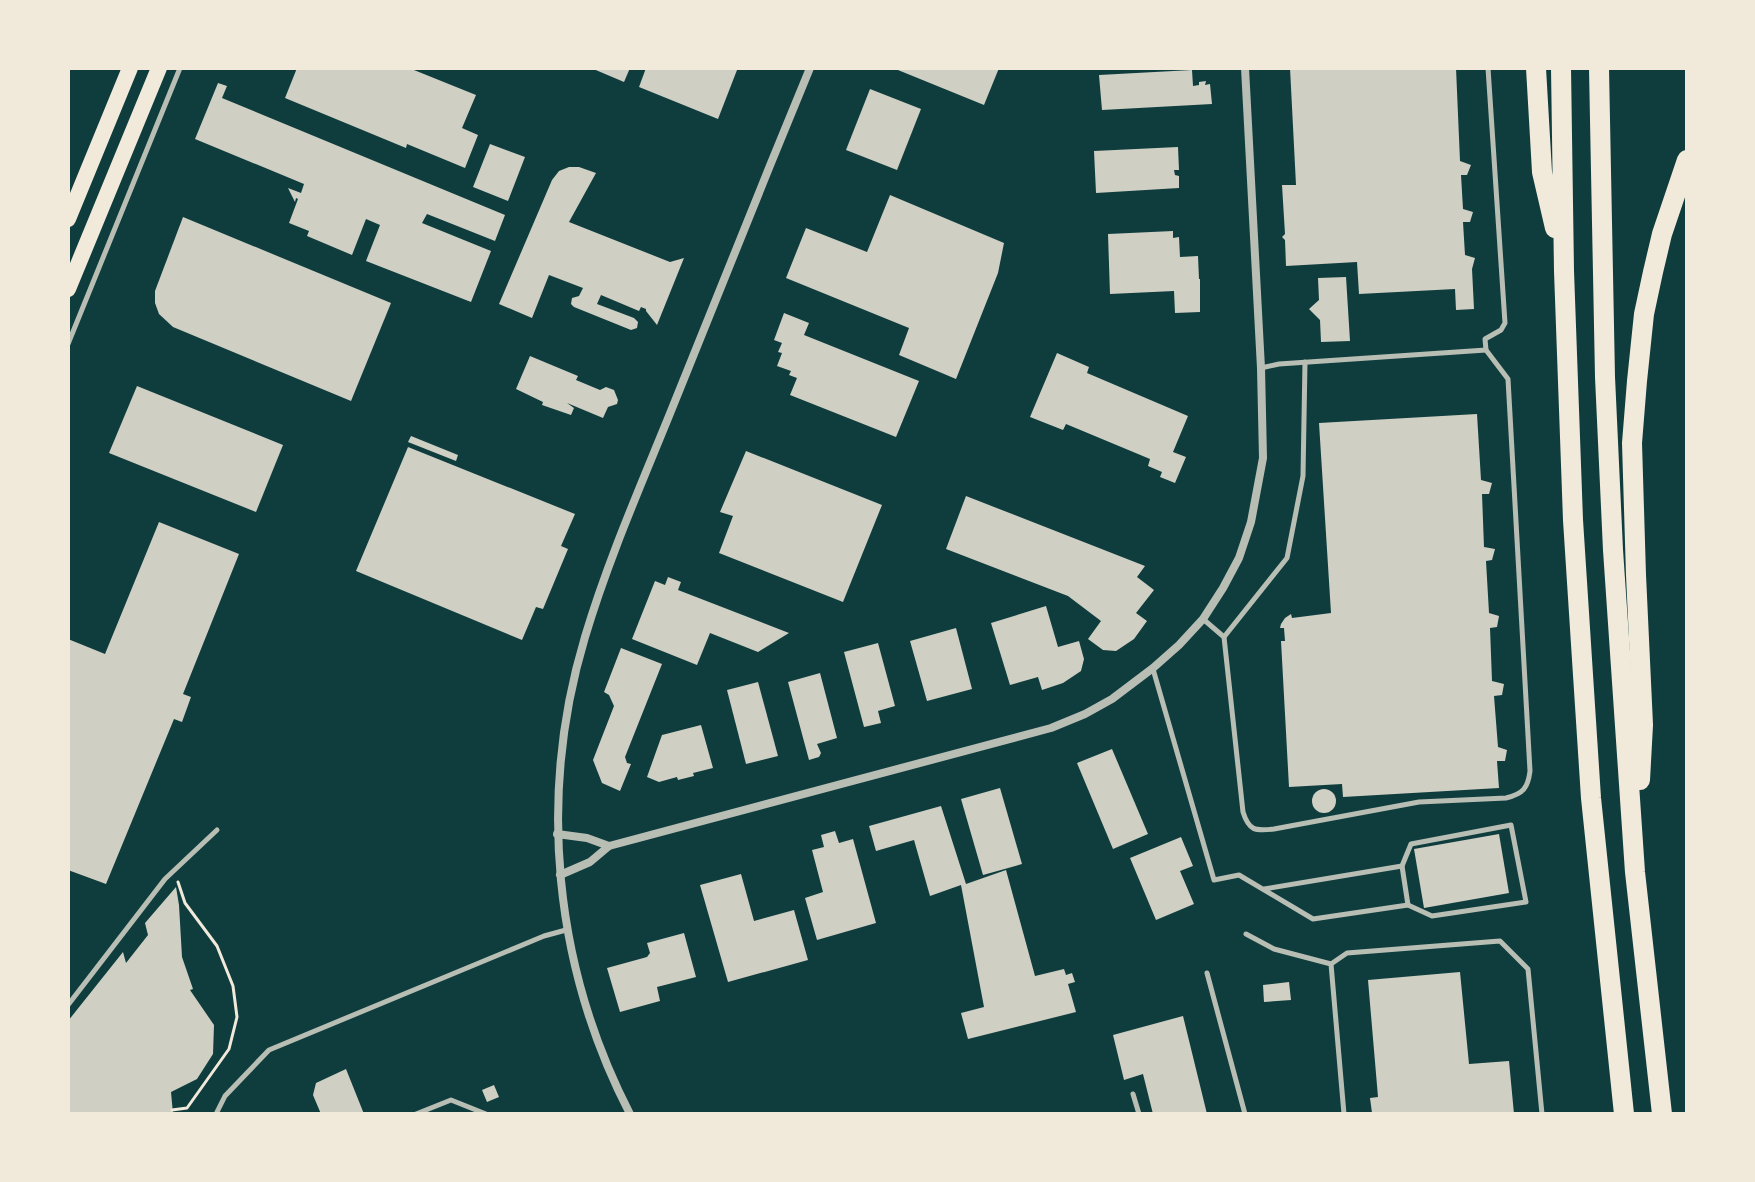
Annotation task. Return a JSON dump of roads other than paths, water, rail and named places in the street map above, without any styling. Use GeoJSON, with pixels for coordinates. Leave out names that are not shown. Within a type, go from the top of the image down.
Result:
{"type":"FeatureCollection","features":[{"type":"Feature","properties":{"kind":"highway"},"geometry":{"type":"LineString","coordinates":[[1536,68],[1542,172],[1564,271]]}},
{"type":"Feature","properties":{"kind":"highway"},"geometry":{"type":"LineString","coordinates":[[1561,68],[1573,520],[1591,798],[1624,1114]]}},
{"type":"Feature","properties":{"kind":"highway"},"geometry":{"type":"LineString","coordinates":[[1599,68],[1605,377],[1613,550],[1635,872],[1662,1114]]}},
{"type":"Feature","properties":{"kind":"highway"},"geometry":{"type":"LineString","coordinates":[[1635,872],[1643,725],[1632,443],[1644,314],[1662,234],[1687,160]]}},
{"type":"Feature","properties":{"kind":"main road"},"geometry":{"type":"LineString","coordinates":[[68,219],[130,68]]}},
{"type":"Feature","properties":{"kind":"main road"},"geometry":{"type":"LineString","coordinates":[[68,289],[159,68]]}},
{"type":"Feature","properties":{"kind":"street"},"geometry":{"type":"LineString","coordinates":[[630,1114],[592,1029],[566,930],[557,834],[566,719],[589,623],[626,522],[810,68]]}},
{"type":"Feature","properties":{"kind":"street"},"geometry":{"type":"LineString","coordinates":[[560,875],[590,862],[609,846],[1051,728],[1112,699],[1153,668],[1203,619],[1239,558],[1251,522],[1263,458],[1245,68]]}},
{"type":"Feature","properties":{"kind":"street"},"geometry":{"type":"LineString","coordinates":[[557,834],[587,838],[609,846]]}},
{"type":"Feature","properties":{"kind":"lane"},"geometry":{"type":"LineString","coordinates":[[68,344],[180,68]]}},
{"type":"Feature","properties":{"kind":"lane"},"geometry":{"type":"LineString","coordinates":[[1203,619],[1224,637],[1243,812],[1247,824],[1254,829],[1274,829],[1419,802],[1506,798],[1517,796],[1525,790],[1530,771],[1508,379],[1486,350],[1485,339],[1501,330],[1505,323],[1488,68]]}},
{"type":"Feature","properties":{"kind":"lane"},"geometry":{"type":"LineString","coordinates":[[1261,368],[1305,362],[1486,350]]}},
{"type":"Feature","properties":{"kind":"lane"},"geometry":{"type":"LineString","coordinates":[[1224,637],[1287,558],[1303,476],[1305,362]]}},
{"type":"Feature","properties":{"kind":"lane"},"geometry":{"type":"LineString","coordinates":[[1153,668],[1214,880],[1239,875],[1313,919],[1408,905],[1432,916],[1526,902],[1511,825],[1411,844],[1402,866],[1408,905]]}},
{"type":"Feature","properties":{"kind":"lane"},"geometry":{"type":"LineString","coordinates":[[68,1005],[165,879],[217,830]]}},
{"type":"Feature","properties":{"kind":"lane"},"geometry":{"type":"LineString","coordinates":[[1264,889],[1402,866]]}},
{"type":"Feature","properties":{"kind":"lane"},"geometry":{"type":"LineString","coordinates":[[216,1114],[225,1096],[269,1050],[544,936],[566,930]]}},
{"type":"Feature","properties":{"kind":"lane"},"geometry":{"type":"LineString","coordinates":[[1246,934],[1274,949],[1331,964],[1347,953],[1500,941],[1528,969],[1542,1114]]}},
{"type":"Feature","properties":{"kind":"lane"},"geometry":{"type":"LineString","coordinates":[[1331,964],[1344,1114]]}},
{"type":"Feature","properties":{"kind":"lane"},"geometry":{"type":"LineString","coordinates":[[1207,973],[1245,1114]]}},
{"type":"Feature","properties":{"kind":"lane"},"geometry":{"type":"LineString","coordinates":[[1133,1094],[1139,1114]]}},
{"type":"Feature","properties":{"kind":"lane"},"geometry":{"type":"LineString","coordinates":[[416,1114],[451,1100],[486,1114]]}}]}
